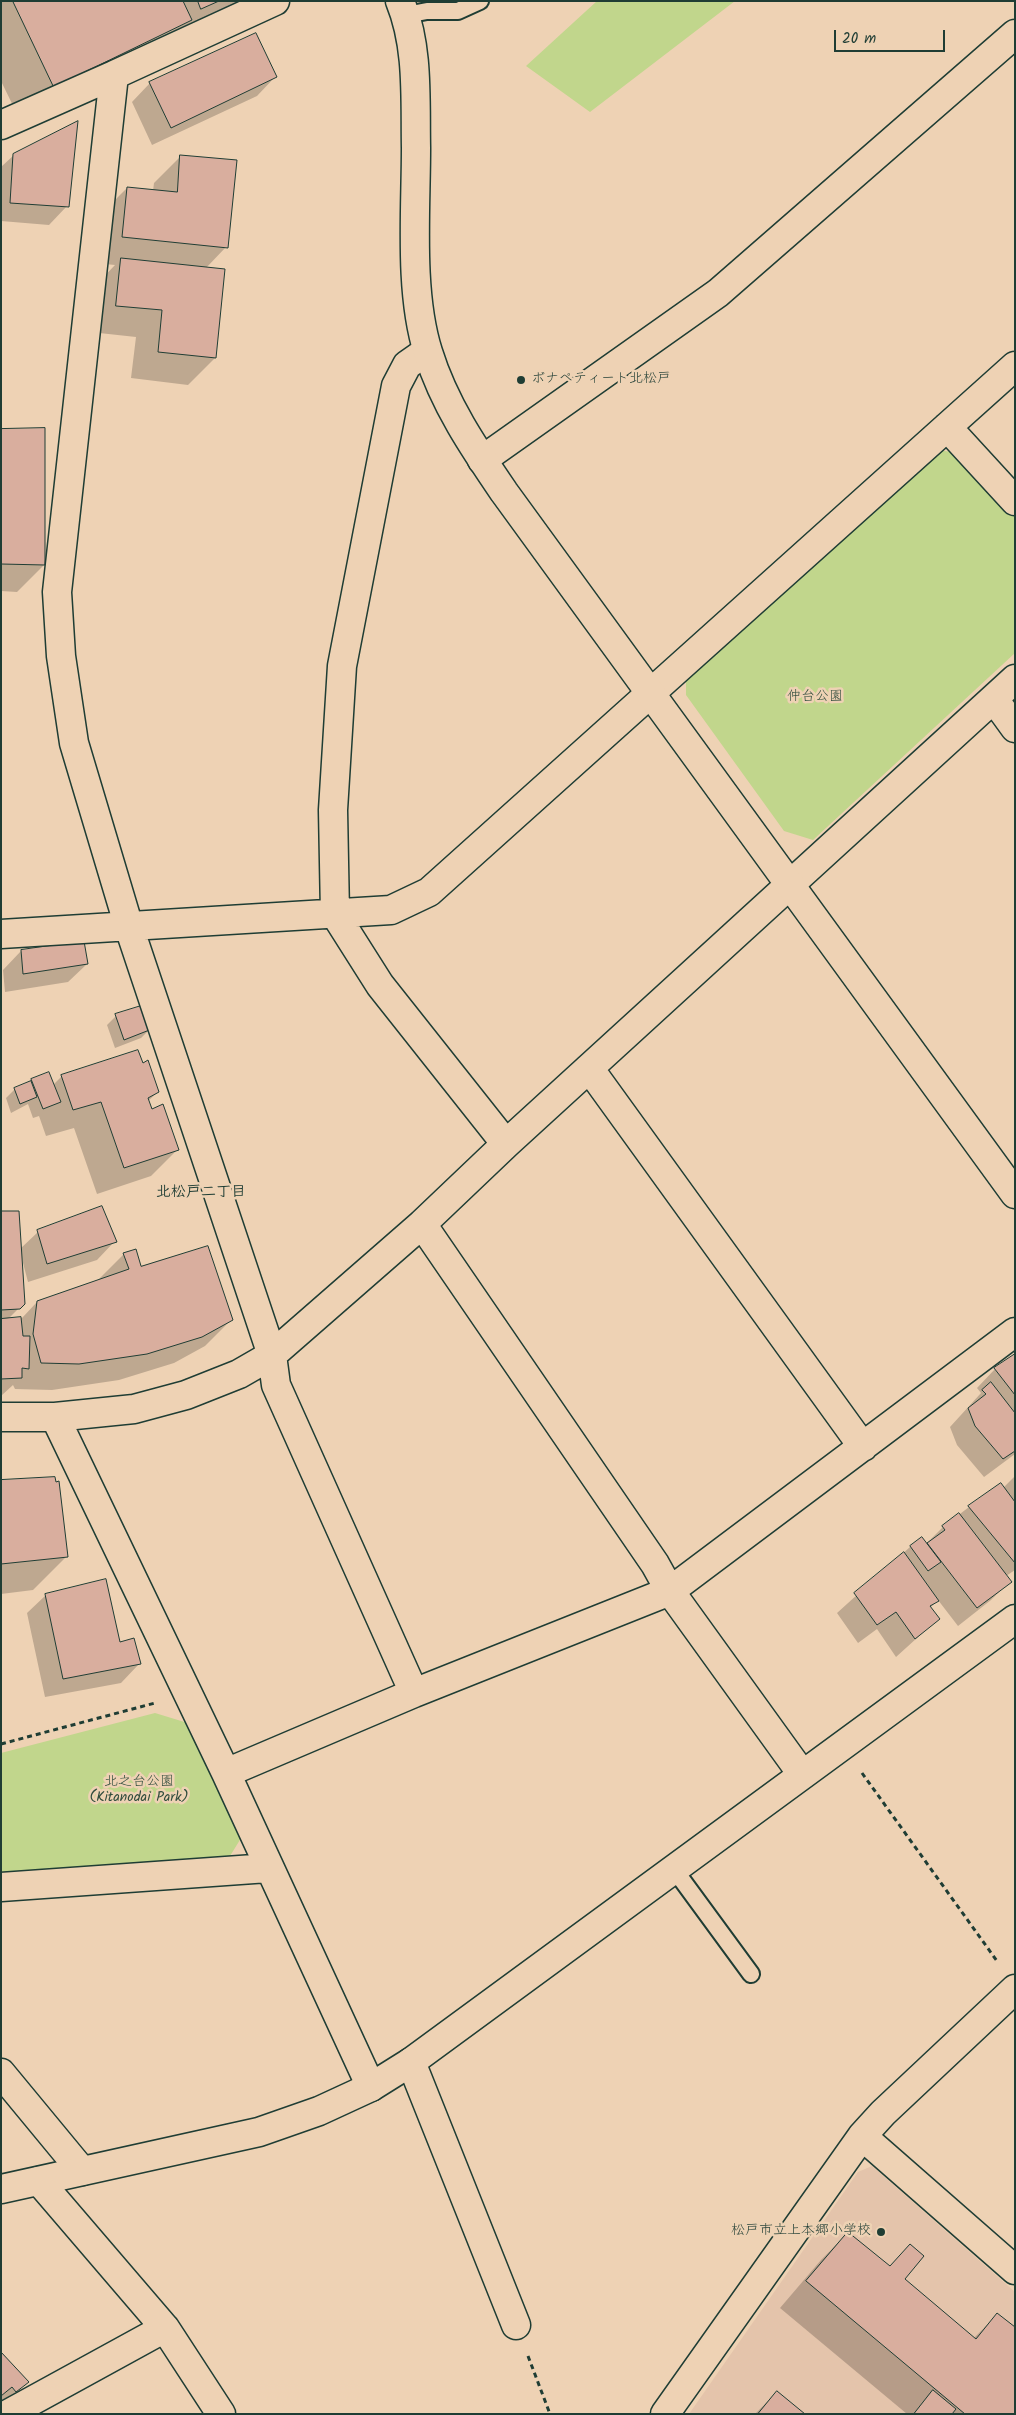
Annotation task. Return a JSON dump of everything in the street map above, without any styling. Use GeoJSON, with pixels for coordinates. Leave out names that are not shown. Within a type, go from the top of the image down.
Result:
{"type":"FeatureCollection","features":[{"type":"Feature","properties":{"kind":"street"},"geometry":{"type":"LineString","coordinates":[[1,125],[275,1]]}},
{"type":"Feature","properties":{"kind":"street"},"geometry":{"type":"LineString","coordinates":[[403,8],[415,73],[416,252],[419,308],[427,351],[440,387],[466,437],[482,460],[651,692],[788,885],[1015,1194]]}},
{"type":"Feature","properties":{"kind":"street"},"geometry":{"type":"LineString","coordinates":[[482,460],[718,292],[1015,34]]}},
{"type":"Feature","properties":{"kind":"street"},"geometry":{"type":"LineString","coordinates":[[114,75],[57,592],[61,656],[74,743],[129,927],[272,1355],[276,1385],[414,1693]]}},
{"type":"Feature","properties":{"kind":"street"},"geometry":{"type":"LineString","coordinates":[[427,351],[407,365],[396,386],[342,666],[333,810],[335,914],[380,985],[506,1144]]}},
{"type":"Feature","properties":{"kind":"street"},"geometry":{"type":"LineString","coordinates":[[1,934],[391,910],[429,892],[1015,366]]}},
{"type":"Feature","properties":{"kind":"street"},"geometry":{"type":"LineString","coordinates":[[947,427],[1015,501]]}},
{"type":"Feature","properties":{"kind":"street"},"geometry":{"type":"LineString","coordinates":[[1,1417],[55,1417],[134,1409],[186,1395],[239,1374],[272,1355],[422,1224],[506,1144],[1015,679]]}},
{"type":"Feature","properties":{"kind":"street"},"geometry":{"type":"LineString","coordinates":[[994,699],[1015,728]]}},
{"type":"Feature","properties":{"kind":"street"},"geometry":{"type":"LineString","coordinates":[[589,1068],[863,1447]]}},
{"type":"Feature","properties":{"kind":"street"},"geometry":{"type":"LineString","coordinates":[[422,1224],[655,1564],[670,1591],[802,1774]]}},
{"type":"Feature","properties":{"kind":"street"},"geometry":{"type":"LineString","coordinates":[[226,1773],[414,1693],[670,1591],[1015,1332]]}},
{"type":"Feature","properties":{"kind":"street"},"geometry":{"type":"LineString","coordinates":[[55,1417],[226,1773],[268,1868],[371,2087]]}},
{"type":"Feature","properties":{"kind":"street"},"geometry":{"type":"LineString","coordinates":[[1,2189],[259,2132],[319,2111],[371,2087],[411,2062],[1015,1619]]}},
{"type":"Feature","properties":{"kind":"street"},"geometry":{"type":"LineString","coordinates":[[1,1887],[268,1868]]}},
{"type":"Feature","properties":{"kind":"street"},"geometry":{"type":"LineString","coordinates":[[665,2414],[862,2136],[883,2113],[1015,1989]]}},
{"type":"Feature","properties":{"kind":"street"},"geometry":{"type":"LineString","coordinates":[[411,2062],[516,2325]]}},
{"type":"Feature","properties":{"kind":"street"},"geometry":{"type":"LineString","coordinates":[[1,2073],[82,2171]]}},
{"type":"Feature","properties":{"kind":"street"},"geometry":{"type":"LineString","coordinates":[[862,2136],[1015,2270]]}},
{"type":"Feature","properties":{"kind":"street"},"geometry":{"type":"LineString","coordinates":[[39,2181],[165,2328],[221,2414]]}},
{"type":"Feature","properties":{"kind":"street"},"geometry":{"type":"LineString","coordinates":[[8,2414],[41,2406],[165,2328]]}},
{"type":"Feature","properties":{"kind":"lane"},"geometry":{"type":"LineString","coordinates":[[403,8],[427,11],[458,11],[480,1]]}},
{"type":"Feature","properties":{"kind":"lane"},"geometry":{"type":"LineString","coordinates":[[674,1870],[751,1974]]}},
{"type":"Feature","properties":{"kind":"path"},"geometry":{"type":"LineString","coordinates":[[1,1744],[187,1695]]}},
{"type":"Feature","properties":{"kind":"path"},"geometry":{"type":"LineString","coordinates":[[872,1788],[977,1935]]}},
{"type":"Feature","properties":{"kind":"path"},"geometry":{"type":"LineString","coordinates":[[516,2325],[550,2414]]}},
{"type":"Feature","properties":{"kind":"shaded area","name":"松戸市立上本郷小学校"},"geometry":{"type":"Polygon","coordinates":[[[872,2166],[1015,2292],[1015,2414],[689,2414],[858,2172],[872,2166]]]}},
{"type":"Feature","properties":{"kind":"green space"},"geometry":{"type":"Polygon","coordinates":[[[597,1],[735,1],[590,112],[526,66],[597,1]]]}},
{"type":"Feature","properties":{"kind":"green space","name":"仲台公園"},"geometry":{"type":"Polygon","coordinates":[[[935,450],[953,452],[1015,517],[1015,653],[813,840],[784,831],[686,695],[686,678],[935,450]]]}},
{"type":"Feature","properties":{"kind":"green space","name":"北之台公園 (Kitanodai Park)"},"geometry":{"type":"Polygon","coordinates":[[[155,1713],[191,1724],[243,1835],[230,1856],[1,1873],[1,1753],[155,1713]]]}},
{"type":"Feature","properties":{"kind":"building"},"geometry":{"type":"Polygon","coordinates":[[[13,1],[183,1],[192,20],[54,87],[13,1]]]}},
{"type":"Feature","properties":{"kind":"building"},"geometry":{"type":"Polygon","coordinates":[[[198,1],[219,1],[201,9],[198,1]]]}},
{"type":"Feature","properties":{"kind":"building"},"geometry":{"type":"Polygon","coordinates":[[[256,33],[277,77],[171,128],[149,82],[256,33]]]}},
{"type":"Feature","properties":{"kind":"building"},"geometry":{"type":"Polygon","coordinates":[[[78,121],[69,207],[10,203],[13,154],[78,121]]]}},
{"type":"Feature","properties":{"kind":"building"},"geometry":{"type":"Polygon","coordinates":[[[180,155],[237,160],[228,248],[122,237],[127,187],[177,192],[180,155]]]}},
{"type":"Feature","properties":{"kind":"building"},"geometry":{"type":"Polygon","coordinates":[[[121,258],[225,269],[216,358],[158,352],[162,310],[116,306],[121,258]]]}},
{"type":"Feature","properties":{"kind":"building"},"geometry":{"type":"Polygon","coordinates":[[[45,428],[45,565],[1,564],[1,429],[45,428]]]}},
{"type":"Feature","properties":{"kind":"building"},"geometry":{"type":"Polygon","coordinates":[[[84,941],[88,964],[23,974],[21,950],[84,941]]]}},
{"type":"Feature","properties":{"kind":"building"},"geometry":{"type":"Polygon","coordinates":[[[141,1006],[152,1029],[124,1040],[115,1014],[141,1006]]]}},
{"type":"Feature","properties":{"kind":"building"},"geometry":{"type":"Polygon","coordinates":[[[138,1050],[143,1063],[148,1060],[159,1092],[148,1098],[152,1109],[163,1104],[179,1150],[124,1168],[101,1102],[73,1110],[61,1075],[138,1050]]]}},
{"type":"Feature","properties":{"kind":"building"},"geometry":{"type":"Polygon","coordinates":[[[49,1072],[61,1102],[43,1109],[31,1079],[49,1072]]]}},
{"type":"Feature","properties":{"kind":"building"},"geometry":{"type":"Polygon","coordinates":[[[31,1081],[37,1097],[20,1104],[14,1088],[31,1081]]]}},
{"type":"Feature","properties":{"kind":"building"},"geometry":{"type":"Polygon","coordinates":[[[102,1206],[117,1242],[47,1264],[37,1230],[102,1206]]]}},
{"type":"Feature","properties":{"kind":"building"},"geometry":{"type":"Polygon","coordinates":[[[1,1211],[19,1211],[25,1304],[20,1309],[1,1310],[1,1211]]]}},
{"type":"Feature","properties":{"kind":"building"},"geometry":{"type":"Polygon","coordinates":[[[208,1246],[233,1320],[202,1337],[147,1354],[79,1364],[41,1363],[33,1334],[37,1301],[129,1269],[123,1253],[136,1249],[141,1266],[208,1246]]]}},
{"type":"Feature","properties":{"kind":"building"},"geometry":{"type":"Polygon","coordinates":[[[21,1317],[23,1336],[30,1336],[29,1369],[22,1368],[22,1378],[1,1379],[1,1319],[21,1317]]]}},
{"type":"Feature","properties":{"kind":"building"},"geometry":{"type":"Polygon","coordinates":[[[1015,1354],[1015,1395],[994,1368],[1015,1354]]]}},
{"type":"Feature","properties":{"kind":"building"},"geometry":{"type":"Polygon","coordinates":[[[991,1382],[1015,1413],[1015,1451],[1003,1459],[975,1426],[968,1408],[986,1394],[982,1390],[991,1382]]]}},
{"type":"Feature","properties":{"kind":"building"},"geometry":{"type":"Polygon","coordinates":[[[55,1477],[56,1482],[59,1481],[68,1557],[1,1564],[1,1480],[55,1477]]]}},
{"type":"Feature","properties":{"kind":"building"},"geometry":{"type":"Polygon","coordinates":[[[1001,1483],[1015,1502],[1015,1563],[968,1506],[1001,1483]]]}},
{"type":"Feature","properties":{"kind":"building"},"geometry":{"type":"Polygon","coordinates":[[[959,1513],[1012,1582],[977,1608],[927,1543],[945,1530],[942,1526],[959,1513]]]}},
{"type":"Feature","properties":{"kind":"building"},"geometry":{"type":"Polygon","coordinates":[[[922,1537],[941,1562],[928,1571],[910,1546],[922,1537]]]}},
{"type":"Feature","properties":{"kind":"building"},"geometry":{"type":"Polygon","coordinates":[[[904,1552],[939,1601],[930,1606],[940,1619],[915,1639],[896,1612],[877,1625],[854,1593],[904,1552]]]}},
{"type":"Feature","properties":{"kind":"building"},"geometry":{"type":"Polygon","coordinates":[[[106,1579],[120,1642],[134,1638],[141,1664],[63,1679],[45,1594],[106,1579]]]}},
{"type":"Feature","properties":{"kind":"building"},"geometry":{"type":"Polygon","coordinates":[[[848,2232],[890,2266],[910,2244],[924,2256],[905,2279],[976,2339],[997,2313],[1015,2327],[1015,2414],[965,2414],[806,2281],[848,2232]]]}},
{"type":"Feature","properties":{"kind":"building"},"geometry":{"type":"Polygon","coordinates":[[[1,2352],[29,2382],[16,2392],[12,2387],[1,2396],[1,2352]]]}},
{"type":"Feature","properties":{"kind":"building"},"geometry":{"type":"Polygon","coordinates":[[[933,2390],[956,2409],[952,2414],[914,2414],[933,2390]]]}},
{"type":"Feature","properties":{"kind":"building"},"geometry":{"type":"Polygon","coordinates":[[[777,2391],[805,2414],[758,2414],[777,2391]]]}},
{"type":"Feature","properties":{"kind":"place","name":"ボナペティート北松戸"},"geometry":{"type":"Point","coordinates":[521,380]}},
{"type":"Feature","properties":{"kind":"place","name":"松戸市立上本郷小学校"},"geometry":{"type":"Point","coordinates":[881,2232]}},
{"type":"Feature","properties":{"kind":"district","name":"北松戸二丁目"},"geometry":{"type":"Point","coordinates":[201,1193]}}]}
